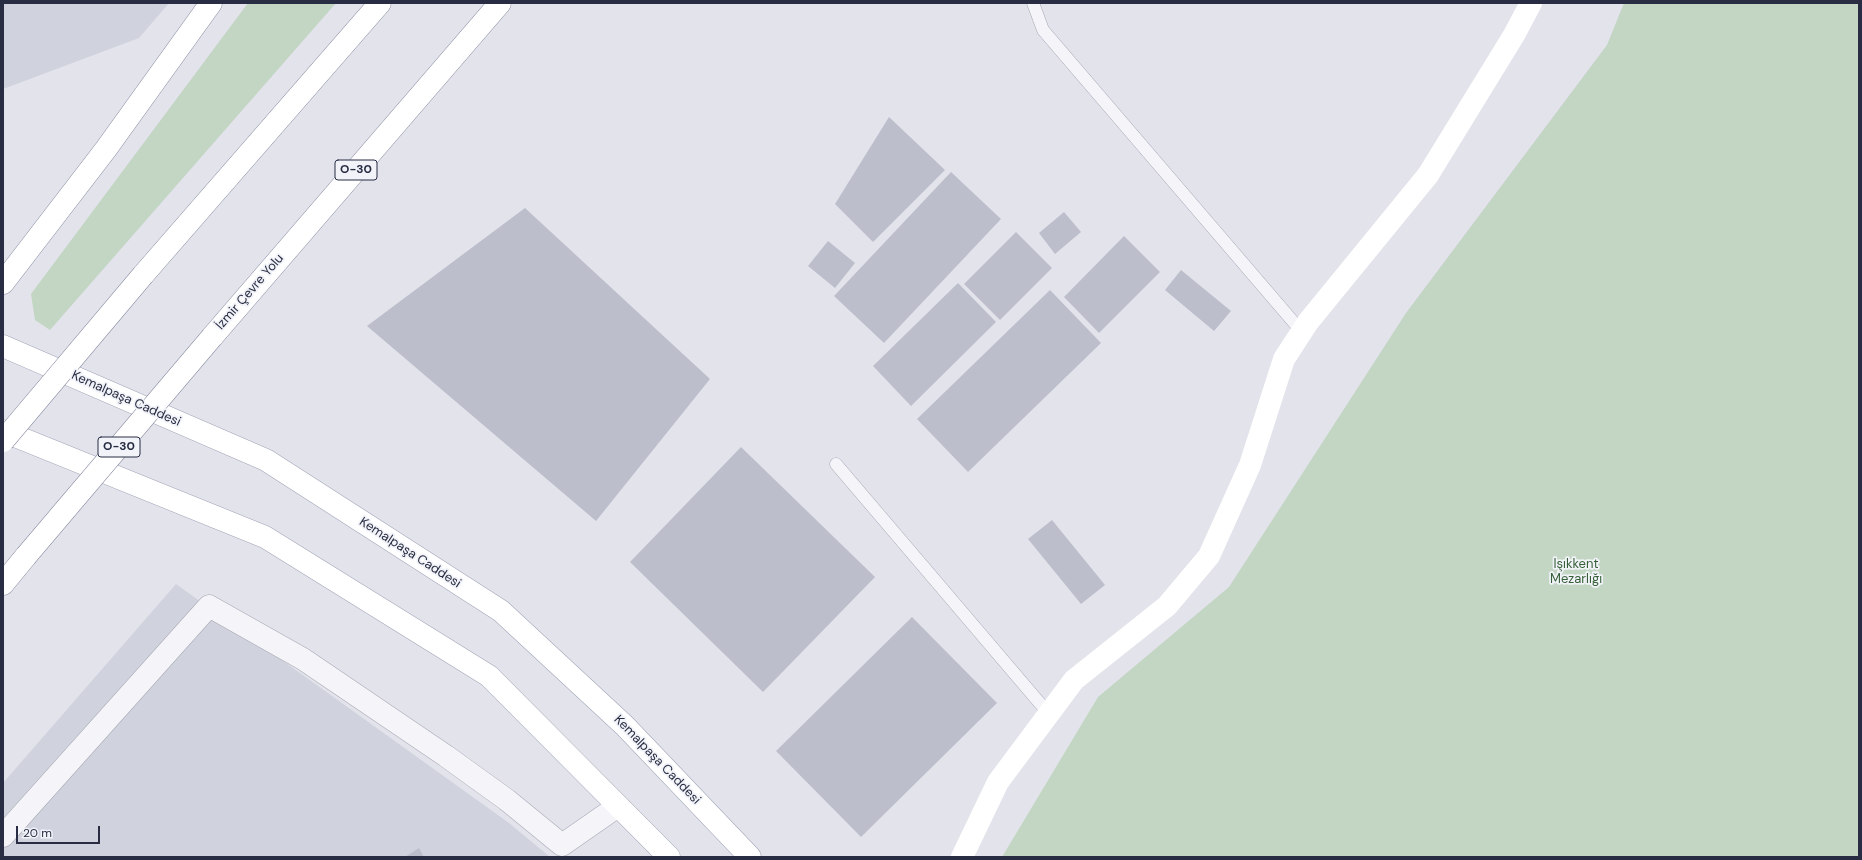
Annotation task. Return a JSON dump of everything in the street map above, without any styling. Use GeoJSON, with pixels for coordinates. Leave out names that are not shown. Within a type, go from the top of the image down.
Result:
{"type":"FeatureCollection","features":[{"type":"Feature","properties":{"kind":"main road"},"geometry":{"type":"LineString","coordinates":[[3,283],[106,149],[211,3]]}},
{"type":"Feature","properties":{"kind":"main road"},"geometry":{"type":"LineString","coordinates":[[3,441],[143,275],[380,3]]}},
{"type":"Feature","properties":{"kind":"main road","name":"İzmir Çevre Yolu"},"geometry":{"type":"LineString","coordinates":[[3,584],[212,337],[500,3]]}},
{"type":"Feature","properties":{"kind":"main road"},"geometry":{"type":"LineString","coordinates":[[962,857],[998,782],[1074,680],[1166,606],[1209,556],[1250,465],[1284,359],[1302,332],[1428,175],[1514,35],[1527,5]]}},
{"type":"Feature","properties":{"kind":"main road","name":"Kemalpaşa Caddesi"},"geometry":{"type":"LineString","coordinates":[[3,346],[266,460],[501,611],[625,726],[750,857]]}},
{"type":"Feature","properties":{"kind":"main road"},"geometry":{"type":"LineString","coordinates":[[3,431],[272,542],[490,676],[668,857]]}},
{"type":"Feature","properties":{"kind":"street"},"geometry":{"type":"LineString","coordinates":[[3,836],[209,606],[303,659],[440,751],[506,800],[562,845],[618,806]]}},
{"type":"Feature","properties":{"kind":"lane"},"geometry":{"type":"LineString","coordinates":[[1033,3],[1043,30],[1302,332]]}},
{"type":"Feature","properties":{"kind":"lane"},"geometry":{"type":"LineString","coordinates":[[836,464],[1049,714]]}},
{"type":"Feature","properties":{"kind":"shaded area"},"geometry":{"type":"Polygon","coordinates":[[[3,3],[169,3],[139,38],[3,89],[3,3]]]}},
{"type":"Feature","properties":{"kind":"shaded area"},"geometry":{"type":"Polygon","coordinates":[[[176,584],[509,823],[550,857],[3,857],[3,783],[176,584]]]}},
{"type":"Feature","properties":{"kind":"green space"},"geometry":{"type":"Polygon","coordinates":[[[248,3],[336,3],[50,330],[35,320],[31,294],[248,3]]]}},
{"type":"Feature","properties":{"kind":"green space","name":"Işıkkent Mezarlığı"},"geometry":{"type":"Polygon","coordinates":[[[1624,3],[1859,3],[1859,857],[1002,857],[1098,697],[1229,587],[1406,313],[1607,45],[1624,3]]]}},
{"type":"Feature","properties":{"kind":"building"},"geometry":{"type":"Polygon","coordinates":[[[889,117],[945,170],[873,242],[835,204],[889,117]]]}},
{"type":"Feature","properties":{"kind":"building"},"geometry":{"type":"Polygon","coordinates":[[[951,172],[1001,219],[884,343],[834,296],[951,172]]]}},
{"type":"Feature","properties":{"kind":"building"},"geometry":{"type":"Polygon","coordinates":[[[525,208],[710,379],[596,521],[367,326],[525,208]]]}},
{"type":"Feature","properties":{"kind":"building"},"geometry":{"type":"Polygon","coordinates":[[[1064,212],[1081,232],[1055,254],[1039,233],[1064,212]]]}},
{"type":"Feature","properties":{"kind":"building"},"geometry":{"type":"Polygon","coordinates":[[[1016,232],[1052,268],[1000,320],[964,284],[1016,232]]]}},
{"type":"Feature","properties":{"kind":"building"},"geometry":{"type":"Polygon","coordinates":[[[1124,236],[1160,272],[1099,333],[1064,297],[1124,236]]]}},
{"type":"Feature","properties":{"kind":"building"},"geometry":{"type":"Polygon","coordinates":[[[828,241],[855,263],[835,288],[808,266],[828,241]]]}},
{"type":"Feature","properties":{"kind":"building"},"geometry":{"type":"Polygon","coordinates":[[[1181,270],[1231,311],[1214,331],[1165,290],[1181,270]]]}},
{"type":"Feature","properties":{"kind":"building"},"geometry":{"type":"Polygon","coordinates":[[[958,283],[996,322],[911,406],[873,366],[958,283]]]}},
{"type":"Feature","properties":{"kind":"building"},"geometry":{"type":"Polygon","coordinates":[[[1050,290],[1101,343],[968,472],[917,419],[1050,290]]]}},
{"type":"Feature","properties":{"kind":"building"},"geometry":{"type":"Polygon","coordinates":[[[741,447],[875,577],[763,692],[630,562],[741,447]]]}},
{"type":"Feature","properties":{"kind":"building"},"geometry":{"type":"Polygon","coordinates":[[[1052,520],[1105,585],[1081,604],[1028,539],[1052,520]]]}},
{"type":"Feature","properties":{"kind":"building"},"geometry":{"type":"Polygon","coordinates":[[[912,617],[997,703],[861,837],[776,751],[912,617]]]}},
{"type":"Feature","properties":{"kind":"building"},"geometry":{"type":"Polygon","coordinates":[[[419,848],[424,857],[405,857],[419,848]]]}}]}
